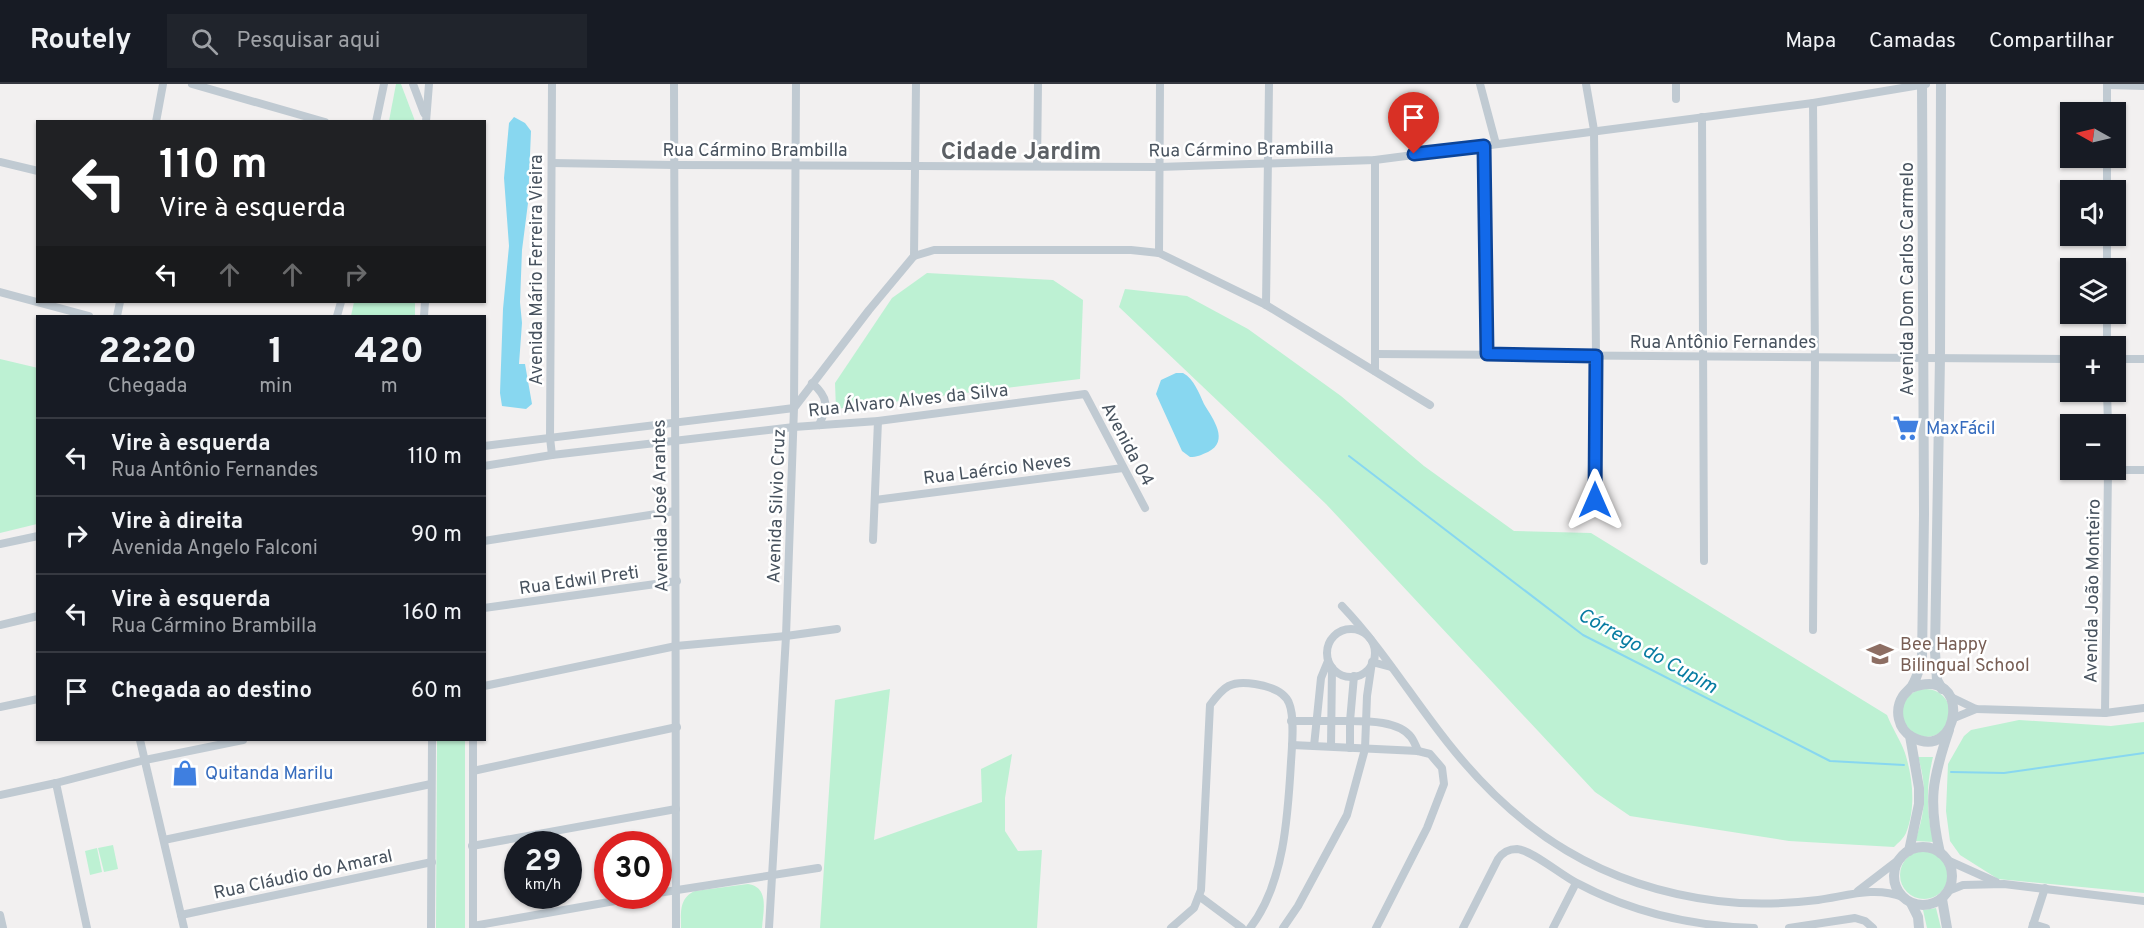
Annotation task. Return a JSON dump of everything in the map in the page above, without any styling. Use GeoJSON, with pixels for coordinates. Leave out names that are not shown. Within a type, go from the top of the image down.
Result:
{"type":"FeatureCollection","features":[{"type":"Feature","properties":{"kind":"street"},"geometry":{"type":"LineString","coordinates":[[156,120],[163,84]]}},
{"type":"Feature","properties":{"kind":"street"},"geometry":{"type":"LineString","coordinates":[[192,84],[318,120]]}},
{"type":"Feature","properties":{"kind":"street"},"geometry":{"type":"LineString","coordinates":[[376,120],[384,84]]}},
{"type":"Feature","properties":{"kind":"street"},"geometry":{"type":"LineString","coordinates":[[413,84],[426,120]]}},
{"type":"Feature","properties":{"kind":"street"},"geometry":{"type":"LineString","coordinates":[[426,120],[429,84]]}},
{"type":"Feature","properties":{"kind":"street","name":"Avenida Mário Ferreira Vieira"},"geometry":{"type":"LineString","coordinates":[[552,84],[550,438],[552,455]]}},
{"type":"Feature","properties":{"kind":"street","name":"Avenida José Arantes"},"geometry":{"type":"LineString","coordinates":[[674,84],[674,424],[677,581],[676,928]]}},
{"type":"Feature","properties":{"kind":"street","name":"Avenida Silvio Cruz"},"geometry":{"type":"LineString","coordinates":[[769,928],[786,636],[794,427],[796,84]]}},
{"type":"Feature","properties":{"kind":"street"},"geometry":{"type":"LineString","coordinates":[[914,256],[916,84]]}},
{"type":"Feature","properties":{"kind":"street"},"geometry":{"type":"LineString","coordinates":[[1037,166],[1038,84]]}},
{"type":"Feature","properties":{"kind":"street"},"geometry":{"type":"LineString","coordinates":[[1159,253],[1160,84]]}},
{"type":"Feature","properties":{"kind":"street"},"geometry":{"type":"LineString","coordinates":[[1266,305],[1269,84]]}},
{"type":"Feature","properties":{"kind":"street"},"geometry":{"type":"LineString","coordinates":[[1480,84],[1496,144]]}},
{"type":"Feature","properties":{"kind":"street"},"geometry":{"type":"LineString","coordinates":[[1586,84],[1594,130],[1595,500]]}},
{"type":"Feature","properties":{"kind":"street"},"geometry":{"type":"LineString","coordinates":[[1676,84],[1676,99]]}},
{"type":"Feature","properties":{"kind":"street","name":"Rua Cármino Brambilla"},"geometry":{"type":"LineString","coordinates":[[552,163],[1159,167],[1376,160],[1813,103],[1923,84]]}},
{"type":"Feature","properties":{"kind":"street","name":"Avenida Dom Carlos Carmelo"},"geometry":{"type":"LineString","coordinates":[[1911,688],[1922,660],[1923,84]]}},
{"type":"Feature","properties":{"kind":"street","name":"Avenida Dom Carlos Carmelo"},"geometry":{"type":"LineString","coordinates":[[1941,84],[1940,357],[1935,652],[1937,680],[1946,692]]}},
{"type":"Feature","properties":{"kind":"street"},"geometry":{"type":"LineString","coordinates":[[2107,102],[2107,85],[2144,86]]}},
{"type":"Feature","properties":{"kind":"street"},"geometry":{"type":"LineString","coordinates":[[1813,103],[1815,357],[1813,630]]}},
{"type":"Feature","properties":{"kind":"street"},"geometry":{"type":"LineString","coordinates":[[1702,117],[1704,561]]}},
{"type":"Feature","properties":{"kind":"street"},"geometry":{"type":"LineString","coordinates":[[1484,146],[1487,354]]}},
{"type":"Feature","properties":{"kind":"street"},"geometry":{"type":"LineString","coordinates":[[1375,370],[1376,160]]}},
{"type":"Feature","properties":{"kind":"street"},"geometry":{"type":"LineString","coordinates":[[0,162],[36,171]]}},
{"type":"Feature","properties":{"kind":"street"},"geometry":{"type":"LineString","coordinates":[[1923,236],[1940,235]]}},
{"type":"Feature","properties":{"kind":"street"},"geometry":{"type":"LineString","coordinates":[[486,446],[794,408],[914,256],[934,250],[1131,250],[1159,253],[1266,305],[1430,405]]}},
{"type":"Feature","properties":{"kind":"street"},"geometry":{"type":"LineString","coordinates":[[0,292],[36,302]]}},
{"type":"Feature","properties":{"kind":"street"},"geometry":{"type":"LineString","coordinates":[[41,303],[85,315]]}},
{"type":"Feature","properties":{"kind":"street","name":"Rua Antônio Fernandes"},"geometry":{"type":"LineString","coordinates":[[1375,354],[2060,359]]}},
{"type":"Feature","properties":{"kind":"street"},"geometry":{"type":"LineString","coordinates":[[2126,359],[2144,359]]}},
{"type":"Feature","properties":{"kind":"street"},"geometry":{"type":"LineString","coordinates":[[812,383],[824,393],[826,402],[825,412],[819,425]]}},
{"type":"Feature","properties":{"kind":"street","name":"Rua Álvaro Alves da Silva"},"geometry":{"type":"LineString","coordinates":[[486,466],[552,455],[794,427],[878,421],[1084,394]]}},
{"type":"Feature","properties":{"kind":"street","name":"Avenida 04"},"geometry":{"type":"LineString","coordinates":[[1084,394],[1144,508]]}},
{"type":"Feature","properties":{"kind":"street"},"geometry":{"type":"LineString","coordinates":[[873,540],[878,421]]}},
{"type":"Feature","properties":{"kind":"street","name":"Rua Laércio Neves"},"geometry":{"type":"LineString","coordinates":[[875,500],[1123,468]]}},
{"type":"Feature","properties":{"kind":"street"},"geometry":{"type":"LineString","coordinates":[[2126,470],[2144,470]]}},
{"type":"Feature","properties":{"kind":"street","name":"Avenida João Monteiro"},"geometry":{"type":"LineString","coordinates":[[2105,713],[2108,480]]}},
{"type":"Feature","properties":{"kind":"street"},"geometry":{"type":"LineString","coordinates":[[486,542],[675,511]]}},
{"type":"Feature","properties":{"kind":"street"},"geometry":{"type":"LineString","coordinates":[[0,544],[36,536]]}},
{"type":"Feature","properties":{"kind":"street","name":"Rua Edwil Preti"},"geometry":{"type":"LineString","coordinates":[[486,608],[677,581]]}},
{"type":"Feature","properties":{"kind":"street"},"geometry":{"type":"LineString","coordinates":[[1343,630],[1347,617],[1342,606],[1370,639],[1447,743],[1488,790],[1517,816],[1574,856],[1634,882],[1697,899],[1763,904],[1818,900],[1854,893],[1887,892],[1922,905],[1932,904],[1963,885],[2004,884],[2144,901]]}},
{"type":"Feature","properties":{"kind":"street"},"geometry":{"type":"LineString","coordinates":[[0,625],[36,616]]}},
{"type":"Feature","properties":{"kind":"street"},"geometry":{"type":"LineString","coordinates":[[486,686],[676,646],[837,629]]}},
{"type":"Feature","properties":{"kind":"street"},"geometry":{"type":"LineString","coordinates":[[1283,928],[1298,906],[1347,815],[1365,749],[1367,696],[1374,655],[1370,639],[1358,630],[1343,630],[1336,633],[1328,646],[1332,695],[1331,746]]}},
{"type":"Feature","properties":{"kind":"street"},"geometry":{"type":"LineString","coordinates":[[1372,662],[1391,668]]}},
{"type":"Feature","properties":{"kind":"street"},"geometry":{"type":"LineString","coordinates":[[1330,665],[1339,673],[1354,676],[1362,674],[1372,662]]}},
{"type":"Feature","properties":{"kind":"street"},"geometry":{"type":"LineString","coordinates":[[1314,746],[1321,678],[1330,665]]}},
{"type":"Feature","properties":{"kind":"street"},"geometry":{"type":"LineString","coordinates":[[1350,748],[1354,676]]}},
{"type":"Feature","properties":{"kind":"street"},"geometry":{"type":"LineString","coordinates":[[1171,928],[1194,908],[1201,890],[1210,705],[1222,688],[1239,682],[1275,688],[1289,702],[1291,721],[1288,822],[1274,880],[1250,928]]}},
{"type":"Feature","properties":{"kind":"street"},"geometry":{"type":"LineString","coordinates":[[1976,709],[1952,723],[1942,736],[1932,740],[1921,740],[1910,736],[1902,728],[1898,718],[1898,707],[1903,696],[1911,688],[1921,684],[1932,684],[1957,702],[1976,709],[2105,713],[2144,708]]}},
{"type":"Feature","properties":{"kind":"street"},"geometry":{"type":"LineString","coordinates":[[1946,692],[1954,707],[1952,723],[1939,759],[1932,789],[1935,830],[1944,856],[1952,870],[1952,881],[1945,895],[1947,928]]}},
{"type":"Feature","properties":{"kind":"street"},"geometry":{"type":"LineString","coordinates":[[0,707],[36,699]]}},
{"type":"Feature","properties":{"kind":"street"},"geometry":{"type":"LineString","coordinates":[[1291,721],[1366,721],[1394,726],[1411,736],[1418,751]]}},
{"type":"Feature","properties":{"kind":"street"},"geometry":{"type":"LineString","coordinates":[[473,771],[677,727]]}},
{"type":"Feature","properties":{"kind":"street"},"geometry":{"type":"LineString","coordinates":[[1910,736],[1919,788],[1919,804],[1905,854],[1896,867],[1894,878],[1897,888],[1918,917],[1919,928]]}},
{"type":"Feature","properties":{"kind":"street"},"geometry":{"type":"LineString","coordinates":[[140,741],[184,928]]}},
{"type":"Feature","properties":{"kind":"street"},"geometry":{"type":"LineString","coordinates":[[431,928],[432,741]]}},
{"type":"Feature","properties":{"kind":"street"},"geometry":{"type":"LineString","coordinates":[[473,741],[473,927],[594,905]]}},
{"type":"Feature","properties":{"kind":"street"},"geometry":{"type":"LineString","coordinates":[[0,795],[220,742]]}},
{"type":"Feature","properties":{"kind":"street"},"geometry":{"type":"LineString","coordinates":[[1292,745],[1418,751],[1430,754],[1442,768],[1444,784],[1427,828],[1376,928]]}},
{"type":"Feature","properties":{"kind":"street"},"geometry":{"type":"LineString","coordinates":[[56,783],[87,928]]}},
{"type":"Feature","properties":{"kind":"street"},"geometry":{"type":"LineString","coordinates":[[164,840],[431,784]]}},
{"type":"Feature","properties":{"kind":"street"},"geometry":{"type":"LineString","coordinates":[[472,846],[676,809]]}},
{"type":"Feature","properties":{"kind":"street"},"geometry":{"type":"LineString","coordinates":[[1854,893],[1905,854],[1920,848],[1930,848],[2004,884]]}},
{"type":"Feature","properties":{"kind":"street"},"geometry":{"type":"LineString","coordinates":[[1463,928],[1498,859],[1503,853],[1520,849],[1576,883],[1603,896],[1658,914],[1711,927],[1754,928]]}},
{"type":"Feature","properties":{"kind":"street","name":"Rua Cláudio do Amaral"},"geometry":{"type":"LineString","coordinates":[[181,915],[432,862]]}},
{"type":"Feature","properties":{"kind":"street"},"geometry":{"type":"LineString","coordinates":[[672,891],[818,868]]}},
{"type":"Feature","properties":{"kind":"street"},"geometry":{"type":"LineString","coordinates":[[1553,928],[1576,883]]}},
{"type":"Feature","properties":{"kind":"street"},"geometry":{"type":"LineString","coordinates":[[2045,888],[2032,926],[2046,928]]}},
{"type":"Feature","properties":{"kind":"street"},"geometry":{"type":"LineString","coordinates":[[1199,896],[1242,928]]}},
{"type":"Feature","properties":{"kind":"street"},"geometry":{"type":"LineString","coordinates":[[0,915],[3,928]]}},
{"type":"Feature","properties":{"kind":"street"},"geometry":{"type":"LineString","coordinates":[[1788,928],[1855,918],[1865,921],[1873,928]]}},
{"type":"Feature","properties":{"kind":"green space"},"geometry":{"type":"Polygon","coordinates":[[[396,84],[401,84],[415,120],[389,120],[396,84]]]}},
{"type":"Feature","properties":{"kind":"green space"},"geometry":{"type":"Polygon","coordinates":[[[927,273],[1053,280],[1083,300],[1080,379],[836,409],[835,383],[892,298],[927,273]]]}},
{"type":"Feature","properties":{"kind":"green space"},"geometry":{"type":"Polygon","coordinates":[[[1125,289],[1187,296],[1248,329],[1341,396],[1424,466],[1514,531],[1591,533],[1887,715],[1905,753],[1910,773],[1912,803],[1904,837],[1894,847],[1789,841],[1630,816],[1595,792],[1326,504],[1119,307],[1125,289]]]}},
{"type":"Feature","properties":{"kind":"green space"},"geometry":{"type":"Polygon","coordinates":[[[354,303],[415,303],[415,315],[351,315],[354,303]]]}},
{"type":"Feature","properties":{"kind":"green space"},"geometry":{"type":"Polygon","coordinates":[[[0,359],[36,368],[36,524],[0,533],[0,359]]]}},
{"type":"Feature","properties":{"kind":"green space"},"geometry":{"type":"Polygon","coordinates":[[[890,689],[874,840],[982,802],[981,769],[1012,754],[1005,798],[1005,831],[1018,851],[1042,850],[1037,928],[820,928],[835,700],[890,689]]]}},
{"type":"Feature","properties":{"kind":"green space"},"geometry":{"type":"Polygon","coordinates":[[[1926,689],[1943,696],[1950,713],[1943,730],[1926,737],[1909,730],[1902,713],[1909,696],[1926,689]]]}},
{"type":"Feature","properties":{"kind":"green space"},"geometry":{"type":"Polygon","coordinates":[[[2019,720],[2111,726],[2144,722],[2144,893],[1998,879],[1960,855],[1950,841],[1946,811],[1948,764],[1964,736],[1971,730],[2019,720]]]}},
{"type":"Feature","properties":{"kind":"green space"},"geometry":{"type":"Polygon","coordinates":[[[437,741],[465,741],[465,928],[436,928],[437,741]]]}},
{"type":"Feature","properties":{"kind":"green space"},"geometry":{"type":"Polygon","coordinates":[[[1918,757],[1933,757],[1928,800],[1929,821],[1934,842],[1915,841],[1924,799],[1923,778],[1918,757]]]}},
{"type":"Feature","properties":{"kind":"green space"},"geometry":{"type":"Polygon","coordinates":[[[113,845],[118,869],[104,872],[98,848],[113,845]]]}},
{"type":"Feature","properties":{"kind":"green space"},"geometry":{"type":"Polygon","coordinates":[[[97,848],[102,872],[90,875],[85,851],[97,848]]]}},
{"type":"Feature","properties":{"kind":"green space"},"geometry":{"type":"Polygon","coordinates":[[[1919,851],[1929,851],[1941,858],[1948,870],[1948,880],[1941,892],[1929,899],[1919,899],[1904,888],[1900,880],[1900,870],[1911,855],[1919,851]]]}},
{"type":"Feature","properties":{"kind":"green space"},"geometry":{"type":"Polygon","coordinates":[[[748,884],[760,890],[764,901],[762,928],[681,928],[682,906],[690,894],[695,891],[748,884]]]}},
{"type":"Feature","properties":{"kind":"green space"},"geometry":{"type":"Polygon","coordinates":[[[1936,908],[1941,928],[1927,928],[1923,910],[1936,908]]]}},
{"type":"Feature","properties":{"kind":"water"},"geometry":{"type":"Polygon","coordinates":[[[514,117],[525,123],[531,131],[520,302],[522,323],[519,364],[525,364],[532,404],[526,409],[502,406],[500,393],[503,309],[509,246],[504,178],[509,123],[514,117]]]}},
{"type":"Feature","properties":{"kind":"water"},"geometry":{"type":"Polygon","coordinates":[[[1176,373],[1183,373],[1193,383],[1218,430],[1218,442],[1215,447],[1197,456],[1190,457],[1182,451],[1156,394],[1161,380],[1176,373]]]}},
{"type":"Feature","properties":{"kind":"waterway","name":"Córrego do Cupim"},"geometry":{"type":"LineString","coordinates":[[1349,456],[1583,635],[1830,761],[1904,765]]}},
{"type":"Feature","properties":{"kind":"waterway","name":"Córrego do Cupim"},"geometry":{"type":"LineString","coordinates":[[1951,772],[2004,773],[2144,753]]}},
{"type":"Feature","properties":{"kind":"place","name":"MaxFácil"},"geometry":{"type":"Point","coordinates":[1906,428]}},
{"type":"Feature","properties":{"kind":"place","name":"Bee Happy Bilingual School"},"geometry":{"type":"Point","coordinates":[1880,654]}},
{"type":"Feature","properties":{"kind":"place","name":"Quitanda Marilu"},"geometry":{"type":"Point","coordinates":[185,773]}},
{"type":"Feature","properties":{"kind":"district","name":"Cidade Jardim"},"geometry":{"type":"Point","coordinates":[1021,151]}},
{"type":"Feature","properties":{"kind":"route"},"geometry":{"type":"LineString","coordinates":[[1414,154],[1484,146],[1487,354],[1596,356],[1595,500]]}}]}
